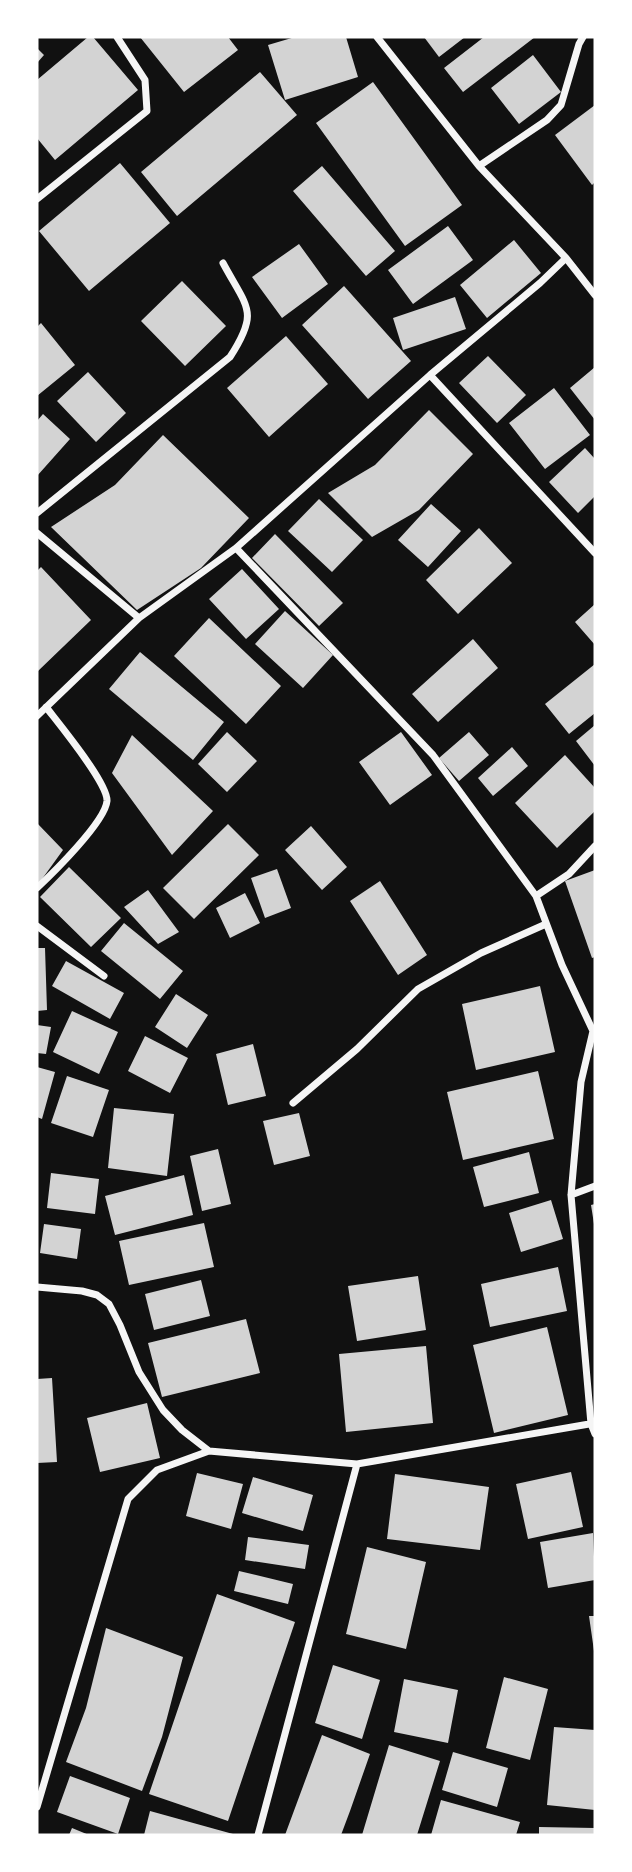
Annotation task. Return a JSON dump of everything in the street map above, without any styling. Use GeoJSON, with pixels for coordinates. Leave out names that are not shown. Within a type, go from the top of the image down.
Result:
{"type":"FeatureCollection","features":[{"type":"Feature","properties":{"kind":"street"},"geometry":{"type":"LineString","coordinates":[[37,199],[148,111],[145,80],[117,37]]}},
{"type":"Feature","properties":{"kind":"street"},"geometry":{"type":"LineString","coordinates":[[376,37],[479,166],[566,258],[595,295]]}},
{"type":"Feature","properties":{"kind":"street"},"geometry":{"type":"LineString","coordinates":[[479,166],[547,120],[561,105],[583,37]]}},
{"type":"Feature","properties":{"kind":"street"},"geometry":{"type":"LineString","coordinates":[[37,716],[139,618],[236,548],[566,258]]}},
{"type":"Feature","properties":{"kind":"street"},"geometry":{"type":"LineString","coordinates":[[37,513],[230,357],[248,324],[248,309],[223,263]]}},
{"type":"Feature","properties":{"kind":"street"},"geometry":{"type":"LineString","coordinates":[[430,375],[595,554]]}},
{"type":"Feature","properties":{"kind":"street"},"geometry":{"type":"LineString","coordinates":[[37,533],[139,618]]}},
{"type":"Feature","properties":{"kind":"street"},"geometry":{"type":"LineString","coordinates":[[236,548],[433,755],[536,896],[594,1030],[581,1082],[571,1195],[595,1434]]}},
{"type":"Feature","properties":{"kind":"street"},"geometry":{"type":"LineString","coordinates":[[37,888],[74,853],[107,801],[102,783],[46,707]]}},
{"type":"Feature","properties":{"kind":"street"},"geometry":{"type":"LineString","coordinates":[[536,896],[569,874],[595,846]]}},
{"type":"Feature","properties":{"kind":"street"},"geometry":{"type":"LineString","coordinates":[[293,1103],[357,1049],[418,989],[481,953],[546,924]]}},
{"type":"Feature","properties":{"kind":"street"},"geometry":{"type":"LineString","coordinates":[[37,926],[104,976]]}},
{"type":"Feature","properties":{"kind":"street"},"geometry":{"type":"LineString","coordinates":[[571,1195],[595,1186]]}},
{"type":"Feature","properties":{"kind":"street"},"geometry":{"type":"LineString","coordinates":[[37,1287],[89,1293],[97,1295],[109,1304],[139,1372],[163,1410],[182,1430],[209,1451]]}},
{"type":"Feature","properties":{"kind":"street"},"geometry":{"type":"LineString","coordinates":[[37,1807],[128,1499],[157,1470],[209,1451],[357,1464],[593,1423]]}},
{"type":"Feature","properties":{"kind":"street"},"geometry":{"type":"LineString","coordinates":[[258,1835],[357,1464]]}},
{"type":"Feature","properties":{"kind":"building"},"geometry":{"type":"Polygon","coordinates":[[[88,37],[93,37],[138,90],[55,160],[37,138],[37,80],[88,37]]]}},
{"type":"Feature","properties":{"kind":"building"},"geometry":{"type":"Polygon","coordinates":[[[140,37],[228,37],[238,50],[184,92],[140,37]]]}},
{"type":"Feature","properties":{"kind":"building"},"geometry":{"type":"Polygon","coordinates":[[[295,37],[346,37],[358,77],[285,100],[268,45],[295,37]]]}},
{"type":"Feature","properties":{"kind":"building"},"geometry":{"type":"Polygon","coordinates":[[[424,37],[465,37],[439,57],[424,37]]]}},
{"type":"Feature","properties":{"kind":"building"},"geometry":{"type":"Polygon","coordinates":[[[484,37],[535,37],[463,92],[444,68],[484,37]]]}},
{"type":"Feature","properties":{"kind":"building"},"geometry":{"type":"Polygon","coordinates":[[[37,48],[44,55],[37,63],[37,48]]]}},
{"type":"Feature","properties":{"kind":"building"},"geometry":{"type":"Polygon","coordinates":[[[533,55],[561,92],[519,124],[491,88],[533,55]]]}},
{"type":"Feature","properties":{"kind":"building"},"geometry":{"type":"Polygon","coordinates":[[[260,72],[297,115],[177,216],[141,172],[260,72]]]}},
{"type":"Feature","properties":{"kind":"building"},"geometry":{"type":"Polygon","coordinates":[[[373,82],[462,205],[405,246],[316,123],[373,82]]]}},
{"type":"Feature","properties":{"kind":"building"},"geometry":{"type":"Polygon","coordinates":[[[595,105],[595,182],[592,185],[555,135],[595,105]]]}},
{"type":"Feature","properties":{"kind":"building"},"geometry":{"type":"Polygon","coordinates":[[[120,163],[170,223],[89,291],[39,231],[120,163]]]}},
{"type":"Feature","properties":{"kind":"building"},"geometry":{"type":"Polygon","coordinates":[[[322,166],[395,251],[366,276],[293,191],[322,166]]]}},
{"type":"Feature","properties":{"kind":"building"},"geometry":{"type":"Polygon","coordinates":[[[448,226],[473,260],[413,304],[388,270],[448,226]]]}},
{"type":"Feature","properties":{"kind":"building"},"geometry":{"type":"Polygon","coordinates":[[[514,240],[541,273],[487,318],[460,285],[514,240]]]}},
{"type":"Feature","properties":{"kind":"building"},"geometry":{"type":"Polygon","coordinates":[[[299,244],[328,284],[282,318],[252,277],[299,244]]]}},
{"type":"Feature","properties":{"kind":"building"},"geometry":{"type":"Polygon","coordinates":[[[182,281],[226,326],[185,366],[141,321],[182,281]]]}},
{"type":"Feature","properties":{"kind":"building"},"geometry":{"type":"Polygon","coordinates":[[[344,286],[411,361],[368,399],[302,325],[344,286]]]}},
{"type":"Feature","properties":{"kind":"building"},"geometry":{"type":"Polygon","coordinates":[[[455,297],[466,329],[403,350],[393,318],[455,297]]]}},
{"type":"Feature","properties":{"kind":"building"},"geometry":{"type":"Polygon","coordinates":[[[41,323],[75,365],[37,396],[37,327],[41,323]]]}},
{"type":"Feature","properties":{"kind":"building"},"geometry":{"type":"Polygon","coordinates":[[[286,336],[328,384],[269,437],[227,388],[286,336]]]}},
{"type":"Feature","properties":{"kind":"building"},"geometry":{"type":"Polygon","coordinates":[[[488,356],[526,395],[497,423],[459,383],[488,356]]]}},
{"type":"Feature","properties":{"kind":"building"},"geometry":{"type":"Polygon","coordinates":[[[595,367],[595,420],[570,388],[595,367]]]}},
{"type":"Feature","properties":{"kind":"building"},"geometry":{"type":"Polygon","coordinates":[[[88,372],[126,413],[96,442],[57,401],[88,372]]]}},
{"type":"Feature","properties":{"kind":"building"},"geometry":{"type":"Polygon","coordinates":[[[554,388],[590,435],[545,469],[509,423],[554,388]]]}},
{"type":"Feature","properties":{"kind":"building"},"geometry":{"type":"Polygon","coordinates":[[[429,410],[473,454],[419,510],[372,537],[328,493],[375,465],[429,410]]]}},
{"type":"Feature","properties":{"kind":"building"},"geometry":{"type":"Polygon","coordinates":[[[43,414],[70,439],[37,476],[37,421],[43,414]]]}},
{"type":"Feature","properties":{"kind":"building"},"geometry":{"type":"Polygon","coordinates":[[[163,435],[249,518],[201,568],[137,610],[51,527],[115,485],[163,435]]]}},
{"type":"Feature","properties":{"kind":"building"},"geometry":{"type":"Polygon","coordinates":[[[585,448],[595,459],[595,496],[578,513],[549,482],[585,448]]]}},
{"type":"Feature","properties":{"kind":"building"},"geometry":{"type":"Polygon","coordinates":[[[319,499],[363,540],[332,572],[288,531],[319,499]]]}},
{"type":"Feature","properties":{"kind":"building"},"geometry":{"type":"Polygon","coordinates":[[[431,504],[461,531],[428,567],[398,540],[431,504]]]}},
{"type":"Feature","properties":{"kind":"building"},"geometry":{"type":"Polygon","coordinates":[[[479,528],[512,563],[458,614],[426,580],[479,528]]]}},
{"type":"Feature","properties":{"kind":"building"},"geometry":{"type":"Polygon","coordinates":[[[275,534],[343,603],[319,626],[252,558],[275,534]]]}},
{"type":"Feature","properties":{"kind":"building"},"geometry":{"type":"Polygon","coordinates":[[[41,567],[91,620],[37,672],[37,571],[41,567]]]}},
{"type":"Feature","properties":{"kind":"building"},"geometry":{"type":"Polygon","coordinates":[[[242,569],[279,609],[246,639],[209,599],[242,569]]]}},
{"type":"Feature","properties":{"kind":"building"},"geometry":{"type":"Polygon","coordinates":[[[595,604],[595,645],[575,622],[595,604]]]}},
{"type":"Feature","properties":{"kind":"building"},"geometry":{"type":"Polygon","coordinates":[[[285,611],[333,655],[303,688],[255,644],[285,611]]]}},
{"type":"Feature","properties":{"kind":"building"},"geometry":{"type":"Polygon","coordinates":[[[209,618],[281,686],[246,724],[174,656],[209,618]]]}},
{"type":"Feature","properties":{"kind":"building"},"geometry":{"type":"Polygon","coordinates":[[[473,639],[498,668],[438,722],[412,694],[473,639]]]}},
{"type":"Feature","properties":{"kind":"building"},"geometry":{"type":"Polygon","coordinates":[[[140,652],[224,722],[193,760],[109,689],[140,652]]]}},
{"type":"Feature","properties":{"kind":"building"},"geometry":{"type":"Polygon","coordinates":[[[595,664],[595,713],[569,734],[545,704],[595,664]]]}},
{"type":"Feature","properties":{"kind":"building"},"geometry":{"type":"Polygon","coordinates":[[[595,725],[595,766],[576,741],[595,725]]]}},
{"type":"Feature","properties":{"kind":"building"},"geometry":{"type":"Polygon","coordinates":[[[227,732],[257,761],[227,792],[198,764],[227,732]]]}},
{"type":"Feature","properties":{"kind":"building"},"geometry":{"type":"Polygon","coordinates":[[[401,732],[432,775],[390,805],[359,762],[401,732]]]}},
{"type":"Feature","properties":{"kind":"building"},"geometry":{"type":"Polygon","coordinates":[[[469,732],[489,755],[459,781],[439,758],[469,732]]]}},
{"type":"Feature","properties":{"kind":"building"},"geometry":{"type":"Polygon","coordinates":[[[132,735],[213,811],[172,855],[112,773],[132,735]]]}},
{"type":"Feature","properties":{"kind":"building"},"geometry":{"type":"Polygon","coordinates":[[[512,747],[528,766],[493,796],[478,778],[512,747]]]}},
{"type":"Feature","properties":{"kind":"building"},"geometry":{"type":"Polygon","coordinates":[[[565,755],[595,788],[595,811],[557,848],[515,803],[565,755]]]}},
{"type":"Feature","properties":{"kind":"building"},"geometry":{"type":"Polygon","coordinates":[[[37,823],[63,850],[37,886],[37,823]]]}},
{"type":"Feature","properties":{"kind":"building"},"geometry":{"type":"Polygon","coordinates":[[[228,824],[259,855],[194,919],[163,888],[228,824]]]}},
{"type":"Feature","properties":{"kind":"building"},"geometry":{"type":"Polygon","coordinates":[[[311,826],[347,867],[322,890],[285,850],[311,826]]]}},
{"type":"Feature","properties":{"kind":"building"},"geometry":{"type":"Polygon","coordinates":[[[69,867],[121,918],[91,947],[40,897],[69,867]]]}},
{"type":"Feature","properties":{"kind":"building"},"geometry":{"type":"Polygon","coordinates":[[[277,869],[291,908],[265,918],[251,878],[277,869]]]}},
{"type":"Feature","properties":{"kind":"building"},"geometry":{"type":"Polygon","coordinates":[[[595,870],[595,957],[592,958],[565,881],[595,870]]]}},
{"type":"Feature","properties":{"kind":"building"},"geometry":{"type":"Polygon","coordinates":[[[380,881],[427,955],[398,975],[350,901],[380,881]]]}},
{"type":"Feature","properties":{"kind":"building"},"geometry":{"type":"Polygon","coordinates":[[[148,890],[179,932],[158,944],[124,907],[148,890]]]}},
{"type":"Feature","properties":{"kind":"building"},"geometry":{"type":"Polygon","coordinates":[[[245,893],[260,923],[230,938],[216,908],[245,893]]]}},
{"type":"Feature","properties":{"kind":"building"},"geometry":{"type":"Polygon","coordinates":[[[124,923],[183,971],[160,999],[101,951],[124,923]]]}},
{"type":"Feature","properties":{"kind":"building"},"geometry":{"type":"Polygon","coordinates":[[[37,948],[45,948],[47,1010],[37,1011],[37,948]]]}},
{"type":"Feature","properties":{"kind":"building"},"geometry":{"type":"Polygon","coordinates":[[[66,961],[124,993],[110,1019],[52,986],[66,961]]]}},
{"type":"Feature","properties":{"kind":"building"},"geometry":{"type":"Polygon","coordinates":[[[540,986],[555,1052],[476,1070],[462,1004],[540,986]]]}},
{"type":"Feature","properties":{"kind":"building"},"geometry":{"type":"Polygon","coordinates":[[[176,994],[208,1015],[187,1048],[155,1027],[176,994]]]}},
{"type":"Feature","properties":{"kind":"building"},"geometry":{"type":"Polygon","coordinates":[[[72,1011],[118,1032],[99,1074],[53,1052],[72,1011]]]}},
{"type":"Feature","properties":{"kind":"building"},"geometry":{"type":"Polygon","coordinates":[[[37,1025],[51,1027],[46,1054],[37,1053],[37,1025]]]}},
{"type":"Feature","properties":{"kind":"building"},"geometry":{"type":"Polygon","coordinates":[[[145,1036],[188,1058],[170,1093],[128,1071],[145,1036]]]}},
{"type":"Feature","properties":{"kind":"building"},"geometry":{"type":"Polygon","coordinates":[[[253,1044],[266,1096],[228,1105],[216,1054],[253,1044]]]}},
{"type":"Feature","properties":{"kind":"building"},"geometry":{"type":"Polygon","coordinates":[[[37,1067],[55,1072],[42,1119],[37,1117],[37,1067]]]}},
{"type":"Feature","properties":{"kind":"building"},"geometry":{"type":"Polygon","coordinates":[[[538,1071],[554,1139],[463,1160],[447,1092],[538,1071]]]}},
{"type":"Feature","properties":{"kind":"building"},"geometry":{"type":"Polygon","coordinates":[[[67,1076],[109,1090],[93,1137],[51,1123],[67,1076]]]}},
{"type":"Feature","properties":{"kind":"building"},"geometry":{"type":"Polygon","coordinates":[[[114,1108],[174,1114],[167,1176],[108,1168],[114,1108]]]}},
{"type":"Feature","properties":{"kind":"building"},"geometry":{"type":"Polygon","coordinates":[[[299,1113],[310,1156],[274,1165],[263,1121],[299,1113]]]}},
{"type":"Feature","properties":{"kind":"building"},"geometry":{"type":"Polygon","coordinates":[[[218,1149],[231,1204],[202,1211],[190,1156],[218,1149]]]}},
{"type":"Feature","properties":{"kind":"building"},"geometry":{"type":"Polygon","coordinates":[[[529,1152],[539,1193],[484,1207],[473,1167],[529,1152]]]}},
{"type":"Feature","properties":{"kind":"building"},"geometry":{"type":"Polygon","coordinates":[[[51,1173],[99,1179],[95,1214],[47,1208],[51,1173]]]}},
{"type":"Feature","properties":{"kind":"building"},"geometry":{"type":"Polygon","coordinates":[[[184,1175],[193,1215],[115,1235],[105,1196],[184,1175]]]}},
{"type":"Feature","properties":{"kind":"building"},"geometry":{"type":"Polygon","coordinates":[[[551,1200],[563,1239],[521,1252],[509,1213],[551,1200]]]}},
{"type":"Feature","properties":{"kind":"building"},"geometry":{"type":"Polygon","coordinates":[[[595,1204],[595,1224],[594,1224],[591,1205],[595,1204]]]}},
{"type":"Feature","properties":{"kind":"building"},"geometry":{"type":"Polygon","coordinates":[[[204,1223],[214,1267],[129,1285],[119,1241],[204,1223]]]}},
{"type":"Feature","properties":{"kind":"building"},"geometry":{"type":"Polygon","coordinates":[[[44,1224],[81,1229],[77,1259],[40,1253],[44,1224]]]}},
{"type":"Feature","properties":{"kind":"building"},"geometry":{"type":"Polygon","coordinates":[[[558,1267],[567,1311],[490,1327],[481,1284],[558,1267]]]}},
{"type":"Feature","properties":{"kind":"building"},"geometry":{"type":"Polygon","coordinates":[[[418,1276],[426,1330],[357,1341],[348,1286],[418,1276]]]}},
{"type":"Feature","properties":{"kind":"building"},"geometry":{"type":"Polygon","coordinates":[[[201,1280],[210,1316],[154,1330],[145,1294],[201,1280]]]}},
{"type":"Feature","properties":{"kind":"building"},"geometry":{"type":"Polygon","coordinates":[[[246,1319],[260,1373],[162,1397],[148,1343],[246,1319]]]}},
{"type":"Feature","properties":{"kind":"building"},"geometry":{"type":"Polygon","coordinates":[[[547,1327],[568,1415],[494,1433],[473,1345],[547,1327]]]}},
{"type":"Feature","properties":{"kind":"building"},"geometry":{"type":"Polygon","coordinates":[[[426,1346],[433,1423],[346,1432],[339,1354],[426,1346]]]}},
{"type":"Feature","properties":{"kind":"building"},"geometry":{"type":"Polygon","coordinates":[[[52,1378],[57,1462],[37,1463],[37,1379],[52,1378]]]}},
{"type":"Feature","properties":{"kind":"building"},"geometry":{"type":"Polygon","coordinates":[[[147,1403],[160,1458],[100,1472],[87,1418],[147,1403]]]}},
{"type":"Feature","properties":{"kind":"building"},"geometry":{"type":"Polygon","coordinates":[[[571,1472],[583,1527],[528,1539],[516,1484],[571,1472]]]}},
{"type":"Feature","properties":{"kind":"building"},"geometry":{"type":"Polygon","coordinates":[[[197,1473],[243,1484],[231,1529],[186,1516],[197,1473]]]}},
{"type":"Feature","properties":{"kind":"building"},"geometry":{"type":"Polygon","coordinates":[[[395,1474],[489,1487],[480,1550],[387,1539],[395,1474]]]}},
{"type":"Feature","properties":{"kind":"building"},"geometry":{"type":"Polygon","coordinates":[[[253,1477],[313,1495],[303,1531],[242,1513],[253,1477]]]}},
{"type":"Feature","properties":{"kind":"building"},"geometry":{"type":"Polygon","coordinates":[[[593,1533],[595,1580],[548,1588],[540,1542],[593,1533]]]}},
{"type":"Feature","properties":{"kind":"building"},"geometry":{"type":"Polygon","coordinates":[[[248,1537],[309,1545],[305,1569],[245,1560],[248,1537]]]}},
{"type":"Feature","properties":{"kind":"building"},"geometry":{"type":"Polygon","coordinates":[[[367,1547],[426,1562],[406,1649],[346,1634],[367,1547]]]}},
{"type":"Feature","properties":{"kind":"building"},"geometry":{"type":"Polygon","coordinates":[[[239,1571],[293,1584],[288,1604],[234,1591],[239,1571]]]}},
{"type":"Feature","properties":{"kind":"building"},"geometry":{"type":"Polygon","coordinates":[[[217,1594],[295,1622],[228,1821],[149,1794],[217,1594]]]}},
{"type":"Feature","properties":{"kind":"building"},"geometry":{"type":"Polygon","coordinates":[[[589,1616],[595,1616],[595,1651],[594,1651],[589,1616]]]}},
{"type":"Feature","properties":{"kind":"building"},"geometry":{"type":"Polygon","coordinates":[[[106,1628],[183,1657],[162,1737],[142,1791],[66,1762],[86,1708],[106,1628]]]}},
{"type":"Feature","properties":{"kind":"building"},"geometry":{"type":"Polygon","coordinates":[[[333,1665],[380,1680],[362,1739],[315,1723],[333,1665]]]}},
{"type":"Feature","properties":{"kind":"building"},"geometry":{"type":"Polygon","coordinates":[[[504,1677],[548,1689],[530,1760],[486,1748],[504,1677]]]}},
{"type":"Feature","properties":{"kind":"building"},"geometry":{"type":"Polygon","coordinates":[[[404,1679],[458,1690],[448,1743],[394,1732],[404,1679]]]}},
{"type":"Feature","properties":{"kind":"building"},"geometry":{"type":"Polygon","coordinates":[[[554,1727],[595,1730],[595,1810],[547,1805],[554,1727]]]}},
{"type":"Feature","properties":{"kind":"building"},"geometry":{"type":"Polygon","coordinates":[[[322,1735],[370,1754],[350,1811],[341,1835],[285,1835],[322,1735]]]}},
{"type":"Feature","properties":{"kind":"building"},"geometry":{"type":"Polygon","coordinates":[[[389,1745],[440,1761],[417,1835],[362,1835],[389,1745]]]}},
{"type":"Feature","properties":{"kind":"building"},"geometry":{"type":"Polygon","coordinates":[[[453,1752],[508,1768],[497,1807],[442,1790],[453,1752]]]}},
{"type":"Feature","properties":{"kind":"building"},"geometry":{"type":"Polygon","coordinates":[[[70,1776],[130,1798],[118,1834],[57,1812],[70,1776]]]}},
{"type":"Feature","properties":{"kind":"building"},"geometry":{"type":"Polygon","coordinates":[[[441,1800],[520,1822],[516,1835],[431,1835],[441,1800]]]}},
{"type":"Feature","properties":{"kind":"building"},"geometry":{"type":"Polygon","coordinates":[[[150,1811],[233,1834],[233,1835],[144,1835],[150,1811]]]}},
{"type":"Feature","properties":{"kind":"building"},"geometry":{"type":"Polygon","coordinates":[[[539,1827],[595,1828],[595,1835],[539,1835],[539,1827]]]}},
{"type":"Feature","properties":{"kind":"building"},"geometry":{"type":"Polygon","coordinates":[[[72,1828],[89,1835],[69,1835],[72,1828]]]}}]}
